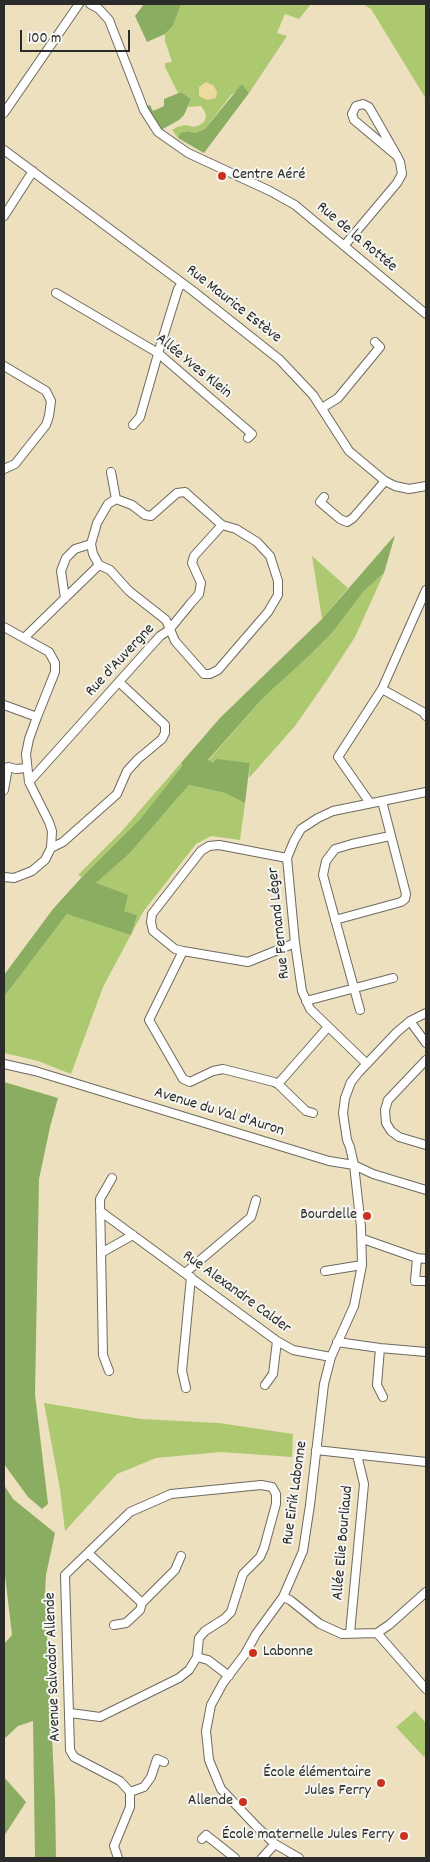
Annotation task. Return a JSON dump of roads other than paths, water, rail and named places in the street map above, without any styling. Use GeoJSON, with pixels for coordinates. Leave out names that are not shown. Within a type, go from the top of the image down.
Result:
{"type":"FeatureCollection","features":[{"type":"Feature","properties":{"kind":"street"},"geometry":{"type":"LineString","coordinates":[[4,113],[80,4]]}},
{"type":"Feature","properties":{"kind":"street","name":"Rue de la Rottée"},"geometry":{"type":"LineString","coordinates":[[90,4],[99,9],[109,20],[144,110],[158,132],[188,153],[270,191],[295,205],[426,314]]}},
{"type":"Feature","properties":{"kind":"street"},"geometry":{"type":"LineString","coordinates":[[344,246],[400,178],[402,168],[397,156],[368,107],[363,104],[356,106],[352,114],[354,120],[397,156]]}},
{"type":"Feature","properties":{"kind":"street","name":"Rue Maurice Estève"},"geometry":{"type":"LineString","coordinates":[[4,150],[182,283],[280,360],[313,395],[349,451],[384,481],[409,489],[426,486]]}},
{"type":"Feature","properties":{"kind":"street"},"geometry":{"type":"LineString","coordinates":[[4,216],[33,171]]}},
{"type":"Feature","properties":{"kind":"street"},"geometry":{"type":"LineString","coordinates":[[134,425],[140,417],[158,353],[178,290],[182,283]]}},
{"type":"Feature","properties":{"kind":"street","name":"Allée Yves Klein"},"geometry":{"type":"LineString","coordinates":[[56,293],[158,353],[252,434],[248,438]]}},
{"type":"Feature","properties":{"kind":"street"},"geometry":{"type":"LineString","coordinates":[[322,408],[338,398],[380,346],[374,342]]}},
{"type":"Feature","properties":{"kind":"street"},"geometry":{"type":"LineString","coordinates":[[4,366],[46,391],[51,401],[46,425],[15,464],[4,469]]}},
{"type":"Feature","properties":{"kind":"street"},"geometry":{"type":"LineString","coordinates":[[112,472],[116,499],[108,504],[97,523],[91,544],[93,554],[99,564],[110,570],[129,591],[166,620],[169,630]]}},
{"type":"Feature","properties":{"kind":"street"},"geometry":{"type":"LineString","coordinates":[[324,497],[320,502],[340,519],[347,522],[353,518],[384,481]]}},
{"type":"Feature","properties":{"kind":"street","name":"Rue d'Auvergne"},"geometry":{"type":"LineString","coordinates":[[29,782],[160,636],[169,630],[175,641],[204,674],[210,674],[218,670],[268,612],[278,595],[278,581],[270,556],[256,542],[236,529],[222,525],[186,492],[177,493],[151,516],[145,515],[132,505],[116,499]]}},
{"type":"Feature","properties":{"kind":"street"},"geometry":{"type":"LineString","coordinates":[[169,630],[198,594],[201,583],[192,563],[194,556],[222,525]]}},
{"type":"Feature","properties":{"kind":"street"},"geometry":{"type":"LineString","coordinates":[[65,598],[61,571],[66,558],[75,549],[91,544]]}},
{"type":"Feature","properties":{"kind":"street"},"geometry":{"type":"LineString","coordinates":[[24,638],[99,564]]}},
{"type":"Feature","properties":{"kind":"street"},"geometry":{"type":"LineString","coordinates":[[370,803],[338,757],[382,689],[426,590]]}},
{"type":"Feature","properties":{"kind":"street"},"geometry":{"type":"LineString","coordinates":[[4,627],[49,652],[55,664],[53,679],[29,739],[26,768],[29,782],[52,831],[51,848],[45,860],[32,871],[14,878],[4,877]]}},
{"type":"Feature","properties":{"kind":"street"},"geometry":{"type":"LineString","coordinates":[[51,848],[63,842],[117,794],[128,771],[138,759],[162,739],[165,733],[165,725],[119,682]]}},
{"type":"Feature","properties":{"kind":"street"},"geometry":{"type":"LineString","coordinates":[[382,689],[426,716]]}},
{"type":"Feature","properties":{"kind":"street"},"geometry":{"type":"LineString","coordinates":[[4,705],[37,717]]}},
{"type":"Feature","properties":{"kind":"street"},"geometry":{"type":"LineString","coordinates":[[4,790],[6,767],[26,768]]}},
{"type":"Feature","properties":{"kind":"street","name":"Rue Fernand Léger"},"geometry":{"type":"LineString","coordinates":[[367,1064],[310,1008],[302,991],[295,943],[287,858],[301,829],[312,821],[333,811],[426,792]]}},
{"type":"Feature","properties":{"kind":"street"},"geometry":{"type":"LineString","coordinates":[[335,920],[402,902],[405,898],[406,894],[382,801]]}},
{"type":"Feature","properties":{"kind":"street"},"geometry":{"type":"LineString","coordinates":[[360,1010],[323,875],[326,861],[335,849],[390,836]]}},
{"type":"Feature","properties":{"kind":"street"},"geometry":{"type":"LineString","coordinates":[[287,858],[219,845],[209,846],[201,851],[152,914],[151,922],[153,931],[175,949],[248,962],[295,943]]}},
{"type":"Feature","properties":{"kind":"street"},"geometry":{"type":"LineString","coordinates":[[183,951],[149,1020],[182,1080],[190,1082],[213,1071],[223,1069],[274,1082],[306,1111],[313,1113]]}},
{"type":"Feature","properties":{"kind":"street"},"geometry":{"type":"LineString","coordinates":[[306,1001],[394,978]]}},
{"type":"Feature","properties":{"kind":"street","name":"Rue Eirik Labonne"},"geometry":{"type":"LineString","coordinates":[[298,1858],[275,1844],[256,1827],[221,1789],[209,1760],[206,1731],[211,1705],[283,1597],[303,1551],[324,1384],[331,1357],[354,1306],[362,1265],[363,1239],[354,1166],[347,1140],[343,1113],[345,1098],[351,1082],[396,1032],[410,1021],[426,1013]]}},
{"type":"Feature","properties":{"kind":"street"},"geometry":{"type":"LineString","coordinates":[[410,1021],[426,1043]]}},
{"type":"Feature","properties":{"kind":"street"},"geometry":{"type":"LineString","coordinates":[[278,1084],[328,1027]]}},
{"type":"Feature","properties":{"kind":"street"},"geometry":{"type":"LineString","coordinates":[[426,1060],[388,1100],[385,1110],[386,1123],[391,1131],[399,1137],[426,1145]]}},
{"type":"Feature","properties":{"kind":"street","name":"Avenue du Val d'Auron"},"geometry":{"type":"LineString","coordinates":[[4,1064],[35,1070],[329,1161],[354,1166],[373,1174],[426,1190]]}},
{"type":"Feature","properties":{"kind":"street"},"geometry":{"type":"LineString","coordinates":[[109,1371],[103,1355],[100,1199],[112,1178]]}},
{"type":"Feature","properties":{"kind":"street"},"geometry":{"type":"LineString","coordinates":[[186,1388],[182,1371],[188,1275],[251,1218],[256,1200]]}},
{"type":"Feature","properties":{"kind":"street","name":"Rue Alexandre Calder"},"geometry":{"type":"LineString","coordinates":[[100,1211],[277,1341],[293,1350],[331,1357]]}},
{"type":"Feature","properties":{"kind":"street"},"geometry":{"type":"LineString","coordinates":[[101,1253],[132,1235]]}},
{"type":"Feature","properties":{"kind":"street"},"geometry":{"type":"LineString","coordinates":[[363,1239],[426,1260]]}},
{"type":"Feature","properties":{"kind":"street"},"geometry":{"type":"LineString","coordinates":[[417,1258],[415,1281],[426,1281]]}},
{"type":"Feature","properties":{"kind":"street"},"geometry":{"type":"LineString","coordinates":[[325,1271],[362,1265]]}},
{"type":"Feature","properties":{"kind":"street"},"geometry":{"type":"LineString","coordinates":[[264,1385],[273,1374],[277,1341]]}},
{"type":"Feature","properties":{"kind":"street"},"geometry":{"type":"LineString","coordinates":[[337,1342],[426,1352]]}},
{"type":"Feature","properties":{"kind":"street"},"geometry":{"type":"LineString","coordinates":[[380,1348],[377,1385],[383,1397]]}},
{"type":"Feature","properties":{"kind":"street"},"geometry":{"type":"LineString","coordinates":[[316,1450],[426,1462]]}},
{"type":"Feature","properties":{"kind":"street","name":"Allée Elie Bourliaud"},"geometry":{"type":"LineString","coordinates":[[350,1633],[364,1484],[358,1455]]}},
{"type":"Feature","properties":{"kind":"street","name":"Avenue Salvador Allende"},"geometry":{"type":"LineString","coordinates":[[130,1792],[120,1781],[74,1757],[70,1750],[65,1575],[130,1512],[172,1494],[261,1485],[272,1487],[276,1494],[276,1504],[264,1548],[260,1556],[244,1574],[231,1612],[224,1619],[205,1631],[199,1638],[197,1657]]}},
{"type":"Feature","properties":{"kind":"street"},"geometry":{"type":"LineString","coordinates":[[88,1552],[142,1603]]}},
{"type":"Feature","properties":{"kind":"street"},"geometry":{"type":"LineString","coordinates":[[114,1625],[126,1623],[140,1610],[142,1603],[175,1570],[181,1556]]}},
{"type":"Feature","properties":{"kind":"street"},"geometry":{"type":"LineString","coordinates":[[283,1597],[290,1600],[320,1624],[342,1634],[377,1633],[389,1625],[426,1592]]}},
{"type":"Feature","properties":{"kind":"street"},"geometry":{"type":"LineString","coordinates":[[377,1633],[426,1689]]}},
{"type":"Feature","properties":{"kind":"street"},"geometry":{"type":"LineString","coordinates":[[70,1713],[100,1716],[179,1678],[190,1670],[197,1657],[208,1660],[229,1676]]}},
{"type":"Feature","properties":{"kind":"street"},"geometry":{"type":"LineString","coordinates":[[118,1858],[114,1846],[130,1807],[130,1792],[144,1787],[151,1777],[157,1760],[164,1762]]}},
{"type":"Feature","properties":{"kind":"street"},"geometry":{"type":"LineString","coordinates":[[202,1839],[206,1835],[235,1858]]}},
{"type":"Feature","properties":{"kind":"street"},"geometry":{"type":"LineString","coordinates":[[262,1858],[275,1844]]}},
{"type":"Feature","properties":{"kind":"place","name":"Centre Aéré"},"geometry":{"type":"Point","coordinates":[222,176]}},
{"type":"Feature","properties":{"kind":"place","name":"Bourdelle"},"geometry":{"type":"Point","coordinates":[367,1216]}},
{"type":"Feature","properties":{"kind":"place","name":"Labonne"},"geometry":{"type":"Point","coordinates":[253,1653]}},
{"type":"Feature","properties":{"kind":"place","name":"École élémentaire Jules Ferry"},"geometry":{"type":"Point","coordinates":[381,1783]}},
{"type":"Feature","properties":{"kind":"place","name":"Allende"},"geometry":{"type":"Point","coordinates":[243,1802]}},
{"type":"Feature","properties":{"kind":"place","name":"École maternelle Jules Ferry"},"geometry":{"type":"Point","coordinates":[404,1836]}}]}
